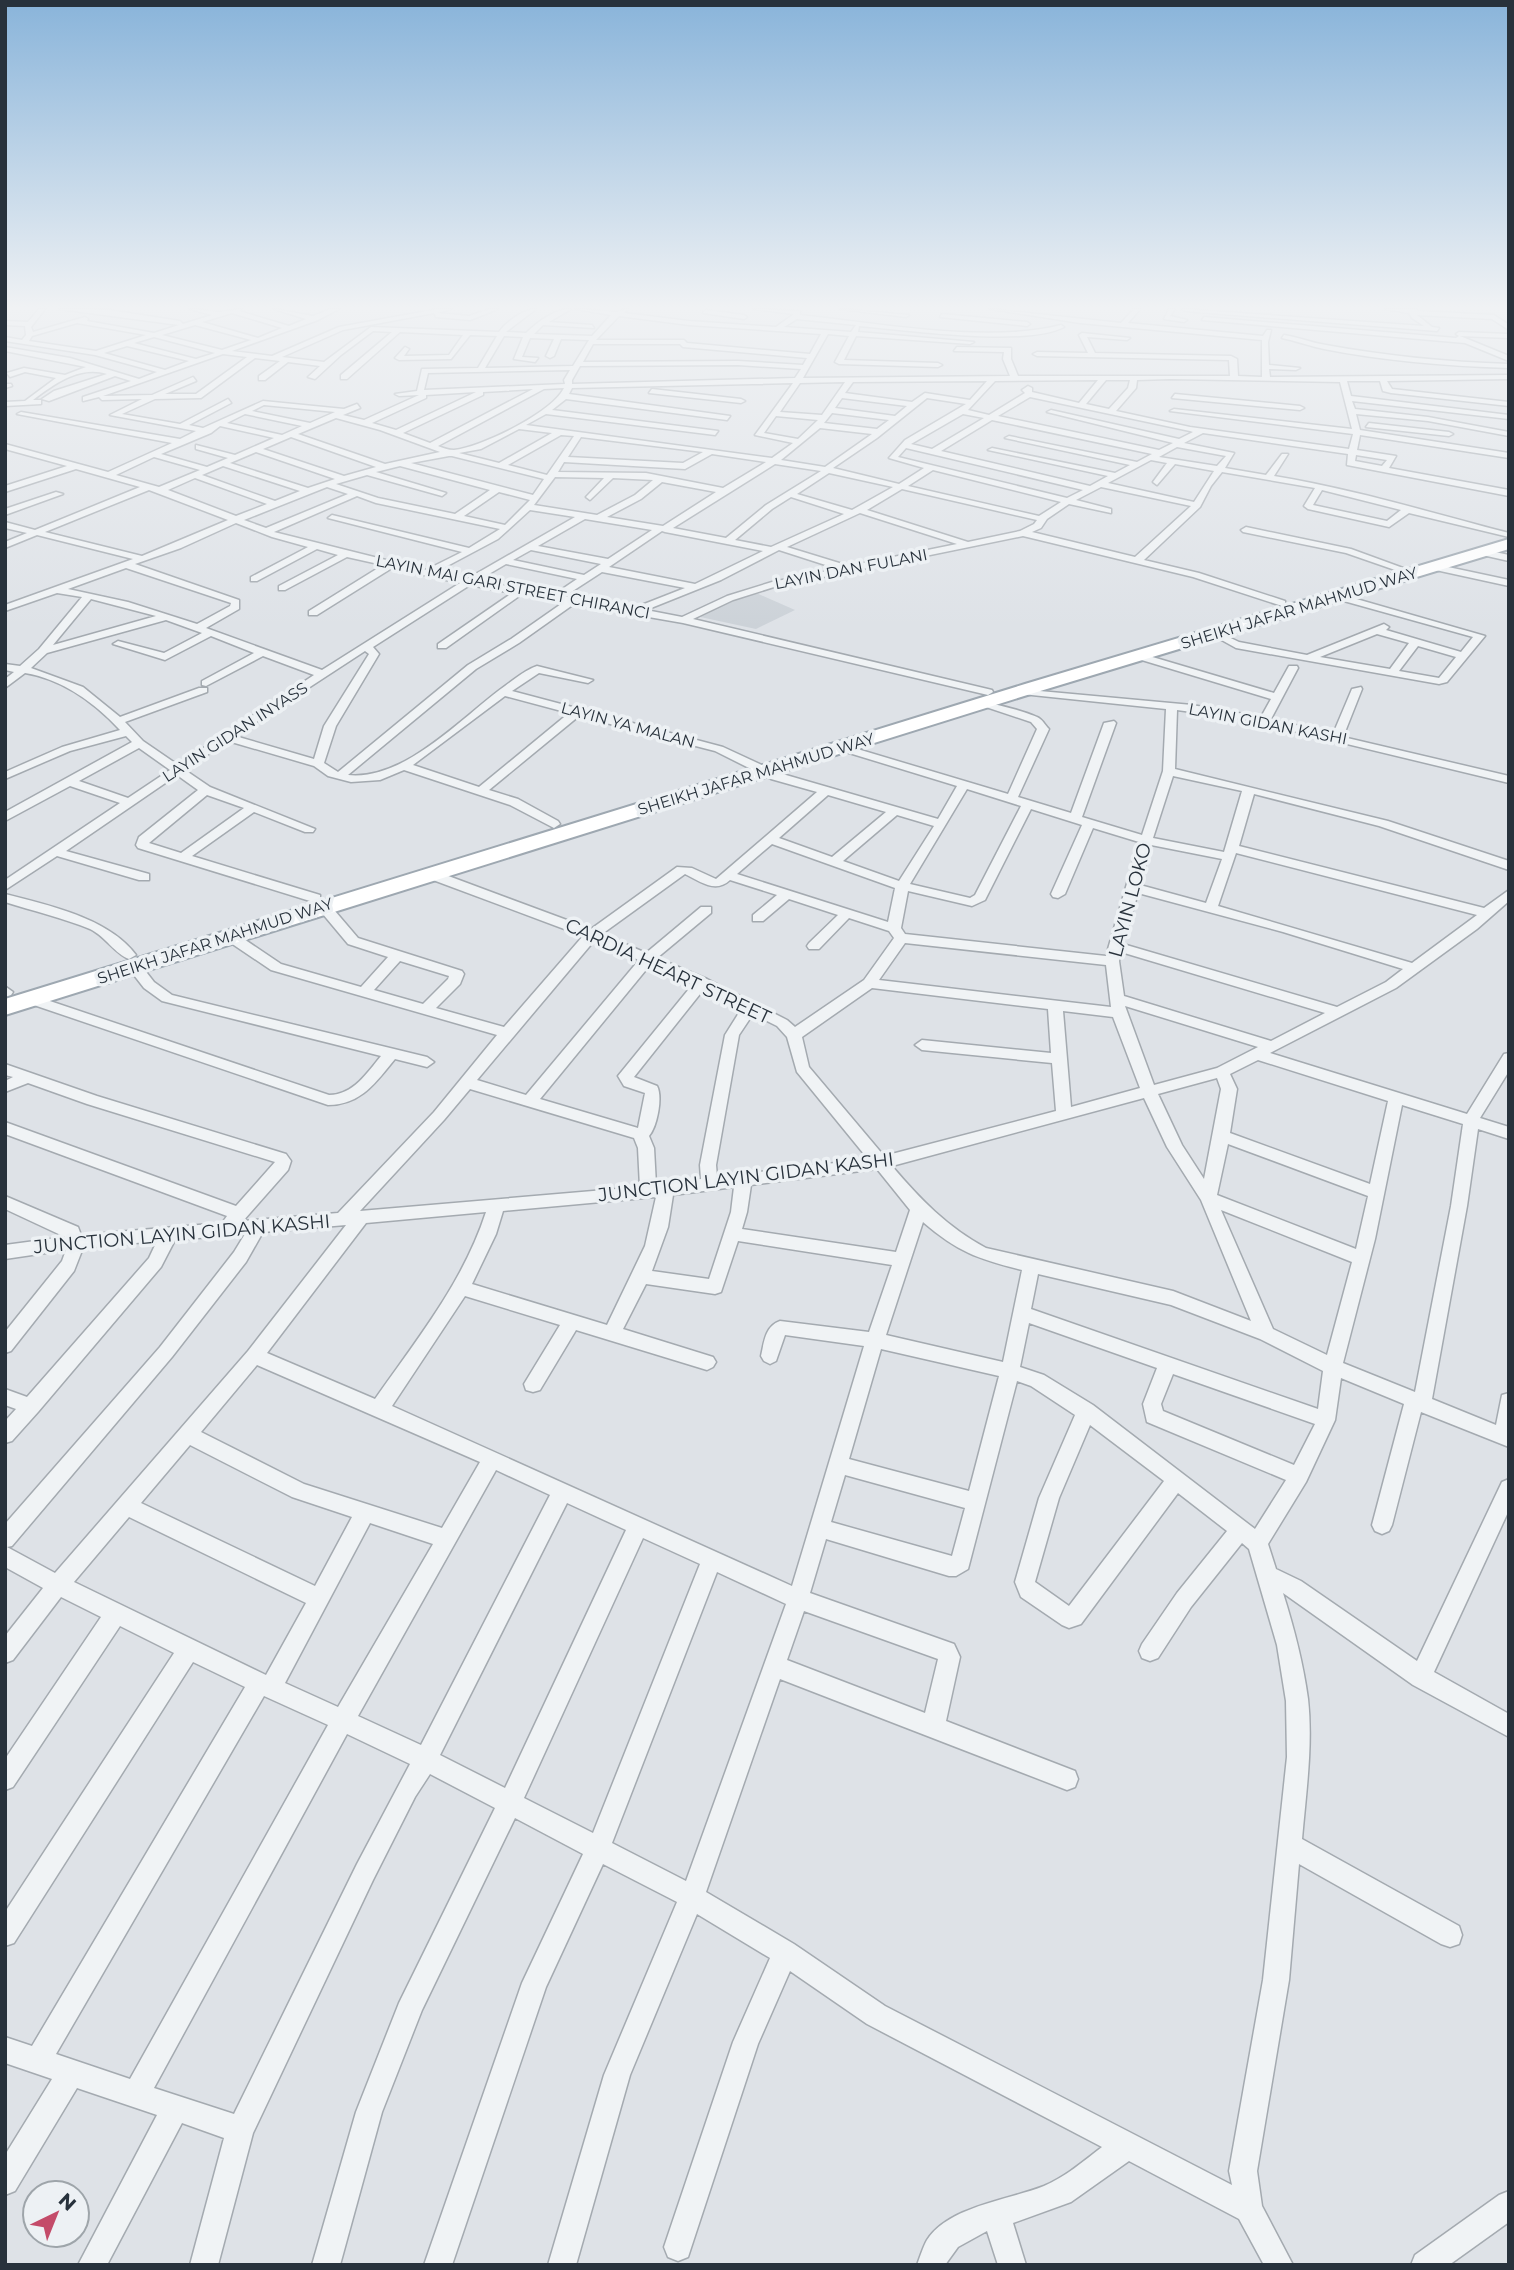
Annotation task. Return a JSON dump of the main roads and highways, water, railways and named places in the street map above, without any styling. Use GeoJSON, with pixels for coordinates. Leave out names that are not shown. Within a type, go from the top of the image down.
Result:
{"type":"FeatureCollection","features":[{"type":"Feature","properties":{"kind":"main road","name":"SHEIKH JAFAR MAHMUD WAY"},"geometry":{"type":"LineString","coordinates":[[5,1007],[132,961],[554,824],[840,747],[985,698],[1023,691],[1482,552],[1508,538]]}},
{"type":"Feature","properties":{"kind":"main road","name":"SHEIKH JAFAR MAHMUD WAY"},"geometry":{"type":"LineString","coordinates":[[5,992],[230,936],[319,902],[430,874],[758,767],[1282,603],[1508,538]]}}]}
